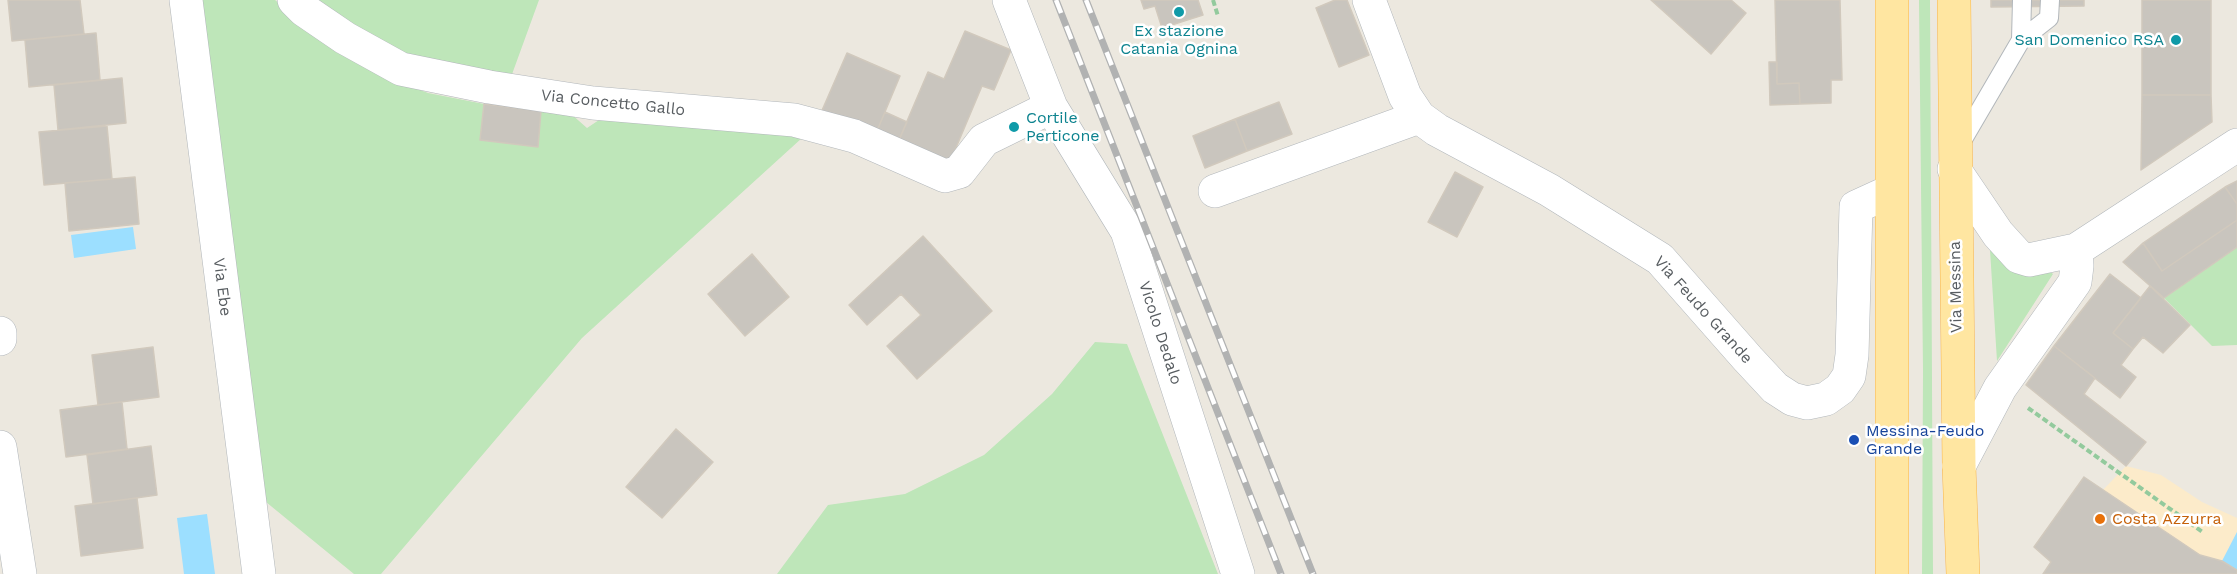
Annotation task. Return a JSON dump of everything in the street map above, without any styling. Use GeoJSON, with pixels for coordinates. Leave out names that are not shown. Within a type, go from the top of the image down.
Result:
{"type":"FeatureCollection","features":[{"type":"Feature","properties":{"kind":"main road"},"geometry":{"type":"LineString","coordinates":[[1892,0],[1892,574]]}},
{"type":"Feature","properties":{"kind":"main road","name":"Via Messina"},"geometry":{"type":"LineString","coordinates":[[1954,0],[1954,162],[1963,574]]}},
{"type":"Feature","properties":{"kind":"street","name":"Via Ebe"},"geometry":{"type":"LineString","coordinates":[[186,0],[259,574]]}},
{"type":"Feature","properties":{"kind":"street","name":"Via Concetto Gallo"},"geometry":{"type":"LineString","coordinates":[[294,0],[304,10],[345,38],[401,69],[489,87],[593,103],[794,120],[854,136],[945,176],[960,172],[984,140],[1051,107]]}},
{"type":"Feature","properties":{"kind":"street","name":"Vicolo Dedalo"},"geometry":{"type":"LineString","coordinates":[[1009,0],[1051,107],[1127,231],[1238,574]]}},
{"type":"Feature","properties":{"kind":"street","name":"Via Feudo Grande"},"geometry":{"type":"LineString","coordinates":[[1369,0],[1405,96],[1419,117],[1437,130],[1549,190],[1660,259],[1775,388],[1792,399],[1807,403],[1826,399],[1840,389],[1849,376],[1852,355],[1856,207],[1892,191]]}},
{"type":"Feature","properties":{"kind":"street"},"geometry":{"type":"LineString","coordinates":[[1215,191],[1419,117]]}},
{"type":"Feature","properties":{"kind":"street"},"geometry":{"type":"LineString","coordinates":[[1954,162],[1998,234],[2019,257],[2029,260],[2076,250],[2237,146]]}},
{"type":"Feature","properties":{"kind":"street"},"geometry":{"type":"LineString","coordinates":[[1959,466],[2000,388],[2075,282],[2078,266],[2076,250]]}},
{"type":"Feature","properties":{"kind":"street"},"geometry":{"type":"LineString","coordinates":[[0,333],[0,339]]}},
{"type":"Feature","properties":{"kind":"street"},"geometry":{"type":"LineString","coordinates":[[1,462],[13,569]]}},
{"type":"Feature","properties":{"kind":"lane"},"geometry":{"type":"LineString","coordinates":[[2021,40],[2022,0]]}},
{"type":"Feature","properties":{"kind":"lane"},"geometry":{"type":"LineString","coordinates":[[1954,162],[2021,40],[2049,18],[2050,0]]}},
{"type":"Feature","properties":{"kind":"path"},"geometry":{"type":"LineString","coordinates":[[1213,0],[1218,16]]}},
{"type":"Feature","properties":{"kind":"path"},"geometry":{"type":"LineString","coordinates":[[2000,388],[2204,533]]}},
{"type":"Feature","properties":{"kind":"green space"},"geometry":{"type":"Polygon","coordinates":[[[201,0],[275,0],[327,42],[372,71],[428,93],[484,104],[480,140],[538,146],[541,111],[570,113],[587,128],[605,116],[762,128],[802,138],[582,338],[381,574],[354,574],[266,502],[201,0]]]}},
{"type":"Feature","properties":{"kind":"green space"},"geometry":{"type":"Polygon","coordinates":[[[316,0],[539,0],[511,77],[432,67],[375,44],[316,0]]]}},
{"type":"Feature","properties":{"kind":"green space"},"geometry":{"type":"Polygon","coordinates":[[[1919,0],[1930,0],[1933,574],[1922,574],[1923,371],[1919,0]]]}},
{"type":"Feature","properties":{"kind":"green space"},"geometry":{"type":"Polygon","coordinates":[[[2237,247],[2237,345],[2212,346],[2164,298],[2237,247]]]}},
{"type":"Feature","properties":{"kind":"green space"},"geometry":{"type":"Polygon","coordinates":[[[1990,250],[2004,264],[2048,270],[2053,274],[1997,361],[1990,250]]]}},
{"type":"Feature","properties":{"kind":"green space"},"geometry":{"type":"Polygon","coordinates":[[[1095,342],[1127,344],[1218,574],[777,574],[828,505],[905,494],[984,455],[1052,394],[1095,342]]]}},
{"type":"Feature","properties":{"kind":"sand"},"geometry":{"type":"Polygon","coordinates":[[[2126,466],[2161,475],[2202,502],[2237,518],[2237,532],[2222,561],[2200,555],[2103,490],[2126,466]]]}},
{"type":"Feature","properties":{"kind":"water"},"geometry":{"type":"Polygon","coordinates":[[[133,227],[136,249],[74,258],[71,235],[133,227]]]}},
{"type":"Feature","properties":{"kind":"water"},"geometry":{"type":"Polygon","coordinates":[[[207,514],[215,574],[184,574],[177,518],[207,514]]]}},
{"type":"Feature","properties":{"kind":"water"},"geometry":{"type":"Polygon","coordinates":[[[2237,532],[2237,570],[2222,561],[2237,532]]]}},
{"type":"Feature","properties":{"kind":"building"},"geometry":{"type":"Polygon","coordinates":[[[8,0],[80,0],[84,34],[12,41],[8,0]]]}},
{"type":"Feature","properties":{"kind":"building","name":"Ex stazione Catania Ognina"},"geometry":{"type":"Polygon","coordinates":[[[1141,0],[1198,0],[1203,15],[1162,28],[1155,6],[1144,9],[1141,0]]]}},
{"type":"Feature","properties":{"kind":"building"},"geometry":{"type":"Polygon","coordinates":[[[1335,0],[1347,0],[1369,55],[1339,67],[1316,8],[1335,0]]]}},
{"type":"Feature","properties":{"kind":"building"},"geometry":{"type":"Polygon","coordinates":[[[1651,0],[1731,0],[1746,13],[1711,54],[1651,0]]]}},
{"type":"Feature","properties":{"kind":"building"},"geometry":{"type":"Polygon","coordinates":[[[1775,0],[1840,0],[1842,80],[1831,80],[1831,103],[1800,104],[1799,83],[1777,84],[1775,0]]]}},
{"type":"Feature","properties":{"kind":"building"},"geometry":{"type":"Polygon","coordinates":[[[1991,0],[2084,0],[2084,6],[1991,7],[1991,0]]]}},
{"type":"Feature","properties":{"kind":"building","name":"San Domenico RSA"},"geometry":{"type":"Polygon","coordinates":[[[2142,0],[2211,0],[2211,95],[2142,95],[2142,0]]]}},
{"type":"Feature","properties":{"kind":"building"},"geometry":{"type":"Polygon","coordinates":[[[965,31],[1011,50],[994,90],[982,86],[947,169],[896,147],[928,72],[944,79],[965,31]]]}},
{"type":"Feature","properties":{"kind":"building"},"geometry":{"type":"Polygon","coordinates":[[[96,33],[100,80],[29,87],[25,40],[96,33]]]}},
{"type":"Feature","properties":{"kind":"building"},"geometry":{"type":"Polygon","coordinates":[[[847,53],[900,76],[874,138],[820,115],[847,53]]]}},
{"type":"Feature","properties":{"kind":"building"},"geometry":{"type":"Polygon","coordinates":[[[1769,62],[1777,62],[1777,84],[1799,83],[1800,104],[1770,105],[1769,62]]]}},
{"type":"Feature","properties":{"kind":"building"},"geometry":{"type":"Polygon","coordinates":[[[122,78],[126,123],[58,130],[54,85],[122,78]]]}},
{"type":"Feature","properties":{"kind":"building"},"geometry":{"type":"Polygon","coordinates":[[[2142,95],[2211,95],[2212,122],[2141,170],[2142,95]]]}},
{"type":"Feature","properties":{"kind":"building"},"geometry":{"type":"Polygon","coordinates":[[[1279,102],[1292,134],[1247,151],[1235,119],[1279,102]]]}},
{"type":"Feature","properties":{"kind":"building"},"geometry":{"type":"Polygon","coordinates":[[[484,104],[541,111],[538,147],[480,140],[484,104]]]}},
{"type":"Feature","properties":{"kind":"building"},"geometry":{"type":"Polygon","coordinates":[[[885,112],[907,122],[896,147],[874,138],[885,112]]]}},
{"type":"Feature","properties":{"kind":"building"},"geometry":{"type":"Polygon","coordinates":[[[1235,119],[1247,151],[1205,168],[1193,136],[1235,119]]]}},
{"type":"Feature","properties":{"kind":"building"},"geometry":{"type":"Polygon","coordinates":[[[107,126],[112,179],[44,185],[39,132],[107,126]]]}},
{"type":"Feature","properties":{"kind":"building"},"geometry":{"type":"Polygon","coordinates":[[[1455,172],[1483,187],[1457,237],[1428,222],[1455,172]]]}},
{"type":"Feature","properties":{"kind":"building"},"geometry":{"type":"Polygon","coordinates":[[[135,177],[139,224],[69,231],[65,183],[135,177]]]}},
{"type":"Feature","properties":{"kind":"building"},"geometry":{"type":"Polygon","coordinates":[[[2237,181],[2237,204],[2225,187],[2237,181]]]}},
{"type":"Feature","properties":{"kind":"building"},"geometry":{"type":"Polygon","coordinates":[[[2225,187],[2237,204],[2237,220],[2162,271],[2143,243],[2225,187]]]}},
{"type":"Feature","properties":{"kind":"building"},"geometry":{"type":"Polygon","coordinates":[[[2237,220],[2237,247],[2164,298],[2123,262],[2143,243],[2162,271],[2237,220]]]}},
{"type":"Feature","properties":{"kind":"building"},"geometry":{"type":"Polygon","coordinates":[[[923,236],[992,311],[917,379],[887,346],[921,315],[901,294],[867,325],[849,305],[923,236]]]}},
{"type":"Feature","properties":{"kind":"building"},"geometry":{"type":"Polygon","coordinates":[[[752,254],[789,297],[745,336],[708,294],[752,254]]]}},
{"type":"Feature","properties":{"kind":"building"},"geometry":{"type":"Polygon","coordinates":[[[2110,274],[2141,298],[2113,333],[2133,349],[2121,365],[2136,377],[2120,398],[2054,346],[2110,274]]]}},
{"type":"Feature","properties":{"kind":"building"},"geometry":{"type":"Polygon","coordinates":[[[2150,286],[2190,325],[2163,353],[2143,337],[2133,349],[2113,333],[2150,286]]]}},
{"type":"Feature","properties":{"kind":"building"},"geometry":{"type":"Polygon","coordinates":[[[2054,346],[2095,378],[2084,394],[2146,442],[2126,466],[2026,385],[2054,346]]]}},
{"type":"Feature","properties":{"kind":"building"},"geometry":{"type":"Polygon","coordinates":[[[153,347],[159,397],[98,405],[92,355],[153,347]]]}},
{"type":"Feature","properties":{"kind":"building"},"geometry":{"type":"Polygon","coordinates":[[[122,402],[127,449],[66,457],[60,410],[122,402]]]}},
{"type":"Feature","properties":{"kind":"building"},"geometry":{"type":"Polygon","coordinates":[[[676,429],[713,462],[662,518],[626,487],[676,429]]]}},
{"type":"Feature","properties":{"kind":"building"},"geometry":{"type":"Polygon","coordinates":[[[151,446],[157,495],[93,504],[87,455],[151,446]]]}},
{"type":"Feature","properties":{"kind":"building","name":"Costa Azzurra"},"geometry":{"type":"Polygon","coordinates":[[[2084,477],[2200,555],[2222,561],[2237,570],[2237,574],[2043,574],[2051,562],[2034,547],[2084,477]]]}},
{"type":"Feature","properties":{"kind":"building"},"geometry":{"type":"Polygon","coordinates":[[[137,498],[143,548],[81,556],[75,506],[137,498]]]}},
{"type":"Feature","properties":{"kind":"railway"},"geometry":{"type":"LineString","coordinates":[[1056,0],[1281,574]]}},
{"type":"Feature","properties":{"kind":"railway"},"geometry":{"type":"LineString","coordinates":[[1086,0],[1313,574]]}},
{"type":"Feature","properties":{"kind":"place","name":"Ex stazione Catania Ognina"},"geometry":{"type":"Point","coordinates":[1179,12]}},
{"type":"Feature","properties":{"kind":"place","name":"San Domenico RSA"},"geometry":{"type":"Point","coordinates":[2176,40]}},
{"type":"Feature","properties":{"kind":"place","name":"Cortile Perticone"},"geometry":{"type":"Point","coordinates":[1014,127]}},
{"type":"Feature","properties":{"kind":"place","name":"Messina-Feudo Grande"},"geometry":{"type":"Point","coordinates":[1854,440]}},
{"type":"Feature","properties":{"kind":"place","name":"Costa Azzurra"},"geometry":{"type":"Point","coordinates":[2100,519]}}]}
